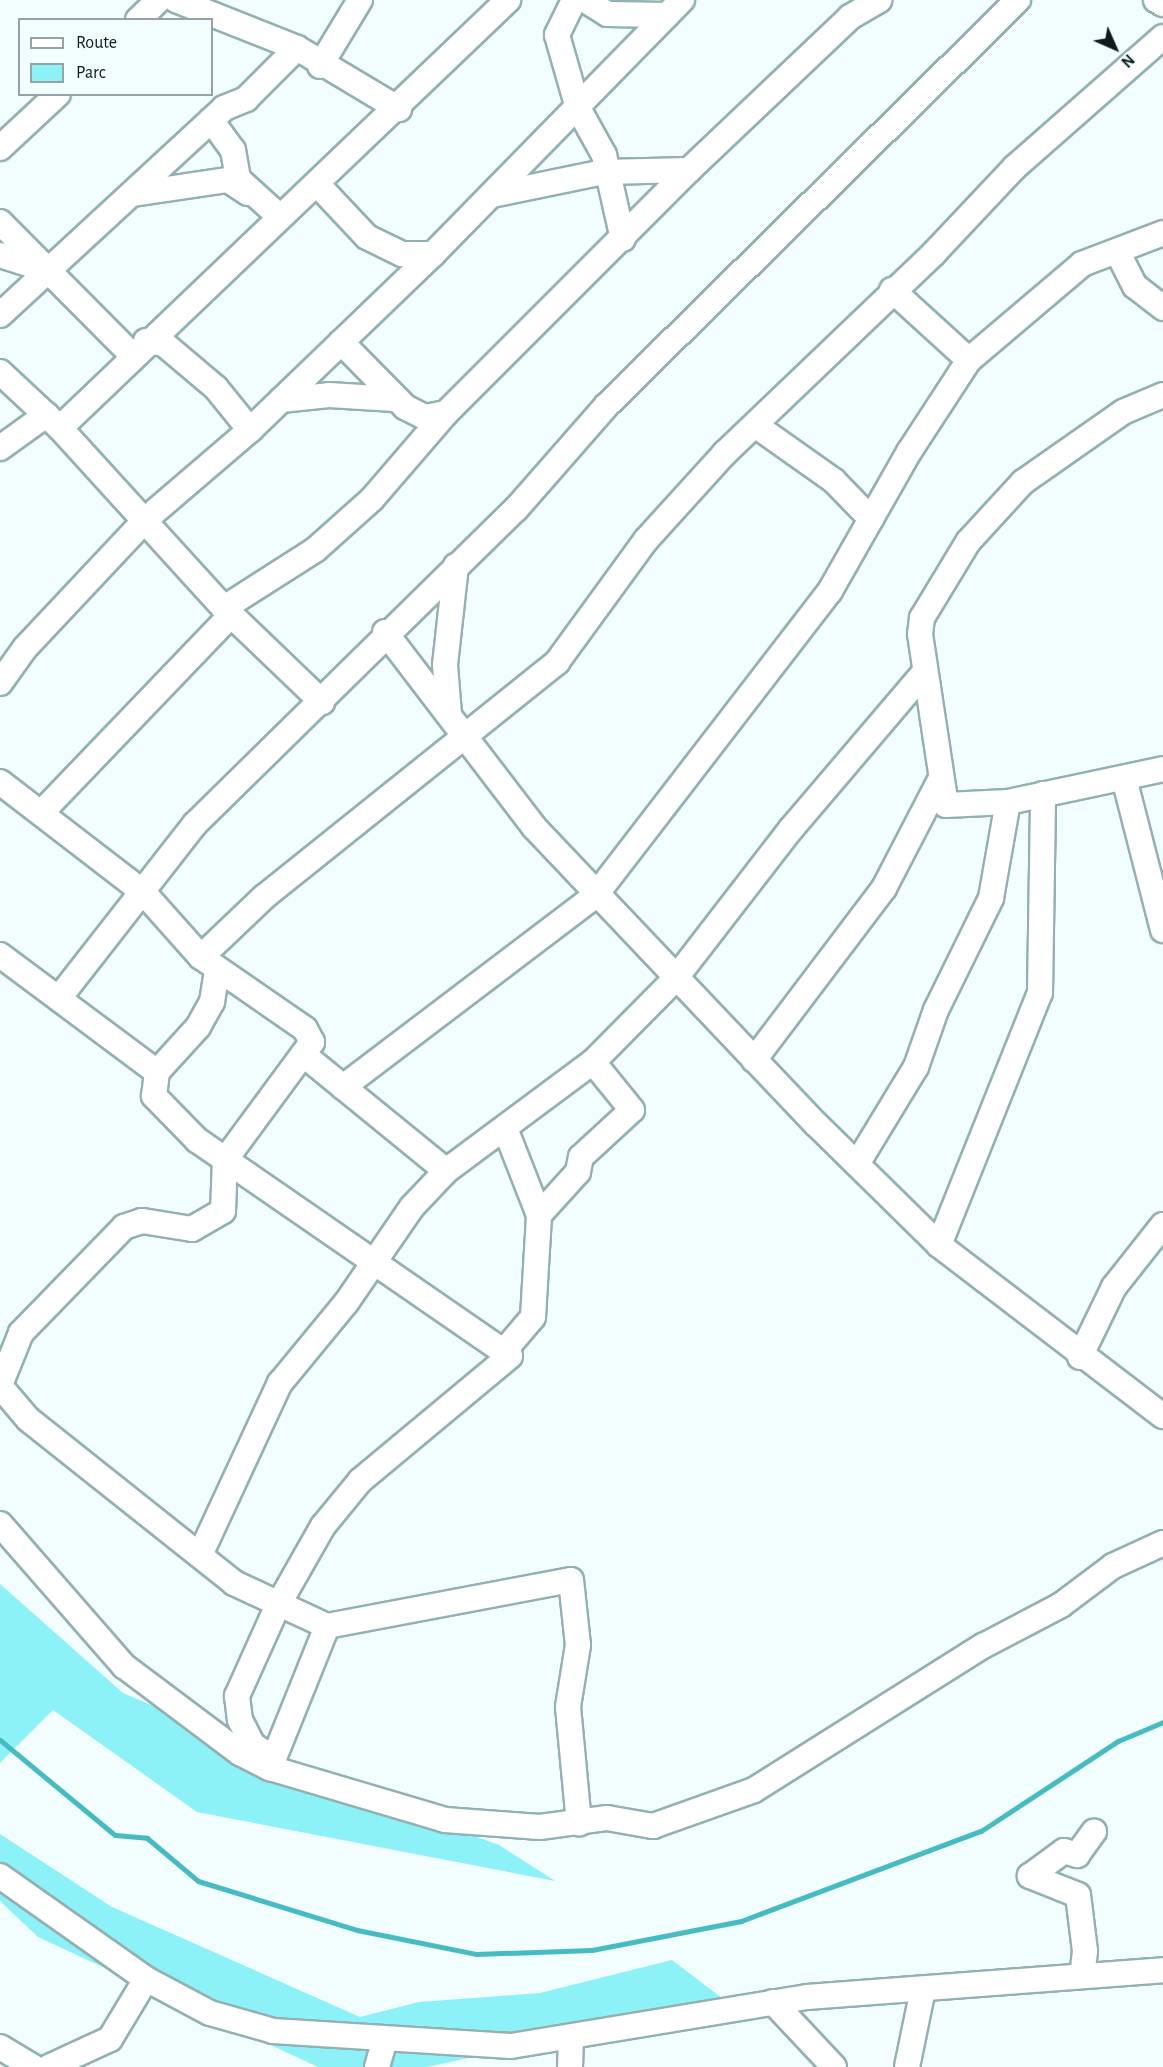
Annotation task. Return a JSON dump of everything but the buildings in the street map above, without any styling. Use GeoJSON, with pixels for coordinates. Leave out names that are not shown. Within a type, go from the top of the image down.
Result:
{"type":"FeatureCollection","features":[{"type":"Feature","properties":{"kind":"street"},"geometry":{"type":"LineString","coordinates":[[140,18],[159,0]]}},
{"type":"Feature","properties":{"kind":"street"},"geometry":{"type":"LineString","coordinates":[[176,0],[297,48],[320,66],[399,109]]}},
{"type":"Feature","properties":{"kind":"street"},"geometry":{"type":"LineString","coordinates":[[320,66],[360,0]]}},
{"type":"Feature","properties":{"kind":"street"},"geometry":{"type":"LineString","coordinates":[[0,448],[53,421],[139,349],[279,216],[318,185],[399,109],[508,0]]}},
{"type":"Feature","properties":{"kind":"street"},"geometry":{"type":"LineString","coordinates":[[574,0],[557,35],[578,108],[604,155],[604,172],[623,239]]}},
{"type":"Feature","properties":{"kind":"street"},"geometry":{"type":"LineString","coordinates":[[585,0],[607,14],[675,7]]}},
{"type":"Feature","properties":{"kind":"street"},"geometry":{"type":"LineString","coordinates":[[59,998],[195,824],[322,702],[385,633],[516,509],[607,405],[1018,0]]}},
{"type":"Feature","properties":{"kind":"street"},"geometry":{"type":"LineString","coordinates":[[1156,0],[1163,4]]}},
{"type":"Feature","properties":{"kind":"street"},"geometry":{"type":"LineString","coordinates":[[42,812],[227,611],[315,550],[372,499],[446,413],[623,239],[689,170],[850,17],[876,2]]}},
{"type":"Feature","properties":{"kind":"street"},"geometry":{"type":"LineString","coordinates":[[0,683],[25,648],[146,519],[250,430],[433,254],[675,7]]}},
{"type":"Feature","properties":{"kind":"street"},"geometry":{"type":"LineString","coordinates":[[271,1763],[253,1745],[240,1720],[237,1696],[277,1607],[339,1503],[510,1358],[505,1350],[375,1259],[225,1160],[154,1096],[157,1072],[198,1027],[212,1002],[209,963],[264,897],[557,662],[646,540],[755,425],[1015,166],[1163,37]]}},
{"type":"Feature","properties":{"kind":"street"},"geometry":{"type":"LineString","coordinates":[[0,315],[51,273],[211,120],[246,99],[297,48]]}},
{"type":"Feature","properties":{"kind":"street"},"geometry":{"type":"LineString","coordinates":[[0,148],[56,96]]}},
{"type":"Feature","properties":{"kind":"street"},"geometry":{"type":"LineString","coordinates":[[211,120],[233,150],[238,179],[250,195]]}},
{"type":"Feature","properties":{"kind":"street"},"geometry":{"type":"LineString","coordinates":[[492,195],[604,172],[689,170]]}},
{"type":"Feature","properties":{"kind":"street"},"geometry":{"type":"LineString","coordinates":[[133,194],[228,180],[279,216]]}},
{"type":"Feature","properties":{"kind":"street"},"geometry":{"type":"LineString","coordinates":[[318,185],[367,237],[402,254],[433,254]]}},
{"type":"Feature","properties":{"kind":"street"},"geometry":{"type":"LineString","coordinates":[[0,222],[51,273],[139,349]]}},
{"type":"Feature","properties":{"kind":"street"},"geometry":{"type":"LineString","coordinates":[[343,1087],[596,896],[830,591],[871,519],[969,360],[1082,264],[1163,233]]}},
{"type":"Feature","properties":{"kind":"street"},"geometry":{"type":"LineString","coordinates":[[1118,252],[1135,286],[1163,308]]}},
{"type":"Feature","properties":{"kind":"street"},"geometry":{"type":"LineString","coordinates":[[0,255],[24,258],[51,273]]}},
{"type":"Feature","properties":{"kind":"street"},"geometry":{"type":"LineString","coordinates":[[892,290],[969,360]]}},
{"type":"Feature","properties":{"kind":"street"},"geometry":{"type":"LineString","coordinates":[[341,342],[394,399],[425,417],[446,413]]}},
{"type":"Feature","properties":{"kind":"street"},"geometry":{"type":"LineString","coordinates":[[139,349],[164,344],[216,388],[250,430]]}},
{"type":"Feature","properties":{"kind":"street"},"geometry":{"type":"LineString","coordinates":[[0,372],[53,421],[146,519],[227,611],[322,702]]}},
{"type":"Feature","properties":{"kind":"street"},"geometry":{"type":"LineString","coordinates":[[281,400],[351,395],[394,399]]}},
{"type":"Feature","properties":{"kind":"street"},"geometry":{"type":"LineString","coordinates":[[1163,395],[1123,412],[1023,482],[968,542],[922,618],[924,673],[939,782],[946,805],[1008,802],[1163,769]]}},
{"type":"Feature","properties":{"kind":"street"},"geometry":{"type":"LineString","coordinates":[[755,425],[834,481],[871,519]]}},
{"type":"Feature","properties":{"kind":"street"},"geometry":{"type":"LineString","coordinates":[[448,714],[445,665],[456,566]]}},
{"type":"Feature","properties":{"kind":"street"},"geometry":{"type":"LineString","coordinates":[[385,633],[534,827],[675,979],[857,1164],[939,1245],[1080,1357],[1163,1416]]}},
{"type":"Feature","properties":{"kind":"street"},"geometry":{"type":"LineString","coordinates":[[200,1555],[280,1383],[446,1171],[506,1131],[593,1062],[675,979],[791,829],[924,673]]}},
{"type":"Feature","properties":{"kind":"street"},"geometry":{"type":"LineString","coordinates":[[1124,778],[1163,930]]}},
{"type":"Feature","properties":{"kind":"street"},"geometry":{"type":"LineString","coordinates":[[0,782],[42,812],[143,892],[209,963],[305,1029],[312,1042],[225,1160],[224,1203],[216,1217],[192,1229],[142,1221],[124,1227],[21,1333],[0,1386],[28,1419],[200,1555],[277,1607],[327,1626],[571,1580],[579,1646],[568,1707],[579,1823]]}},
{"type":"Feature","properties":{"kind":"street"},"geometry":{"type":"LineString","coordinates":[[754,1060],[847,944],[884,888],[939,782]]}},
{"type":"Feature","properties":{"kind":"street"},"geometry":{"type":"LineString","coordinates":[[939,1245],[1037,1005],[1043,794]]}},
{"type":"Feature","properties":{"kind":"street"},"geometry":{"type":"LineString","coordinates":[[857,1164],[916,1067],[936,1010],[991,898],[1008,802]]}},
{"type":"Feature","properties":{"kind":"street"},"geometry":{"type":"LineString","coordinates":[[0,955],[157,1072]]}},
{"type":"Feature","properties":{"kind":"street"},"geometry":{"type":"LineString","coordinates":[[304,1055],[446,1171]]}},
{"type":"Feature","properties":{"kind":"street"},"geometry":{"type":"LineString","coordinates":[[539,1215],[578,1172],[581,1157],[632,1110],[593,1062]]}},
{"type":"Feature","properties":{"kind":"street"},"geometry":{"type":"LineString","coordinates":[[505,1350],[533,1317],[539,1215],[506,1131]]}},
{"type":"Feature","properties":{"kind":"street"},"geometry":{"type":"LineString","coordinates":[[1080,1357],[1114,1287],[1163,1225]]}},
{"type":"Feature","properties":{"kind":"street"},"geometry":{"type":"LineString","coordinates":[[0,1524],[124,1665],[186,1716],[271,1763],[445,1820],[540,1827],[607,1818],[653,1826],[754,1790],[983,1646],[1061,1605],[1113,1566],[1163,1543]]}},
{"type":"Feature","properties":{"kind":"street"},"geometry":{"type":"LineString","coordinates":[[271,1763],[327,1626]]}},
{"type":"Feature","properties":{"kind":"street"},"geometry":{"type":"LineString","coordinates":[[1082,1976],[1085,1951],[1078,1895],[1030,1876],[1064,1851],[1077,1855],[1094,1832]]}},
{"type":"Feature","properties":{"kind":"street"},"geometry":{"type":"LineString","coordinates":[[0,1876],[146,1979],[210,2013],[273,2031],[512,2046],[571,2038],[773,2002],[1163,1970]]}},
{"type":"Feature","properties":{"kind":"street"},"geometry":{"type":"LineString","coordinates":[[49,2067],[110,2039],[146,1979]]}},
{"type":"Feature","properties":{"kind":"street"},"geometry":{"type":"LineString","coordinates":[[907,2067],[923,1989]]}},
{"type":"Feature","properties":{"kind":"street"},"geometry":{"type":"LineString","coordinates":[[773,2002],[834,2067]]}},
{"type":"Feature","properties":{"kind":"street"},"geometry":{"type":"LineString","coordinates":[[570,2067],[571,2038]]}},
{"type":"Feature","properties":{"kind":"street"},"geometry":{"type":"LineString","coordinates":[[377,2067],[385,2039]]}},
{"type":"Feature","properties":{"kind":"street"},"geometry":{"type":"LineString","coordinates":[[0,2047],[33,2067]]}},
{"type":"Feature","properties":{"kind":"green space"},"geometry":{"type":"Polygon","coordinates":[[[0,1584],[123,1693],[356,1793],[499,1845],[555,1881],[197,1812],[53,1710],[0,1763],[0,1584]]]}},
{"type":"Feature","properties":{"kind":"green space"},"geometry":{"type":"Polygon","coordinates":[[[0,1834],[112,1907],[360,2017],[419,2002],[540,1993],[672,1960],[727,2002],[427,2067],[318,2067],[38,1937],[0,1901],[0,1834]]]}},
{"type":"Feature","properties":{"kind":"waterway"},"geometry":{"type":"LineString","coordinates":[[0,1740],[115,1835],[147,1838],[198,1881],[357,1930],[476,1954],[592,1950],[741,1921],[981,1831],[1118,1741],[1163,1722]]}}]}
